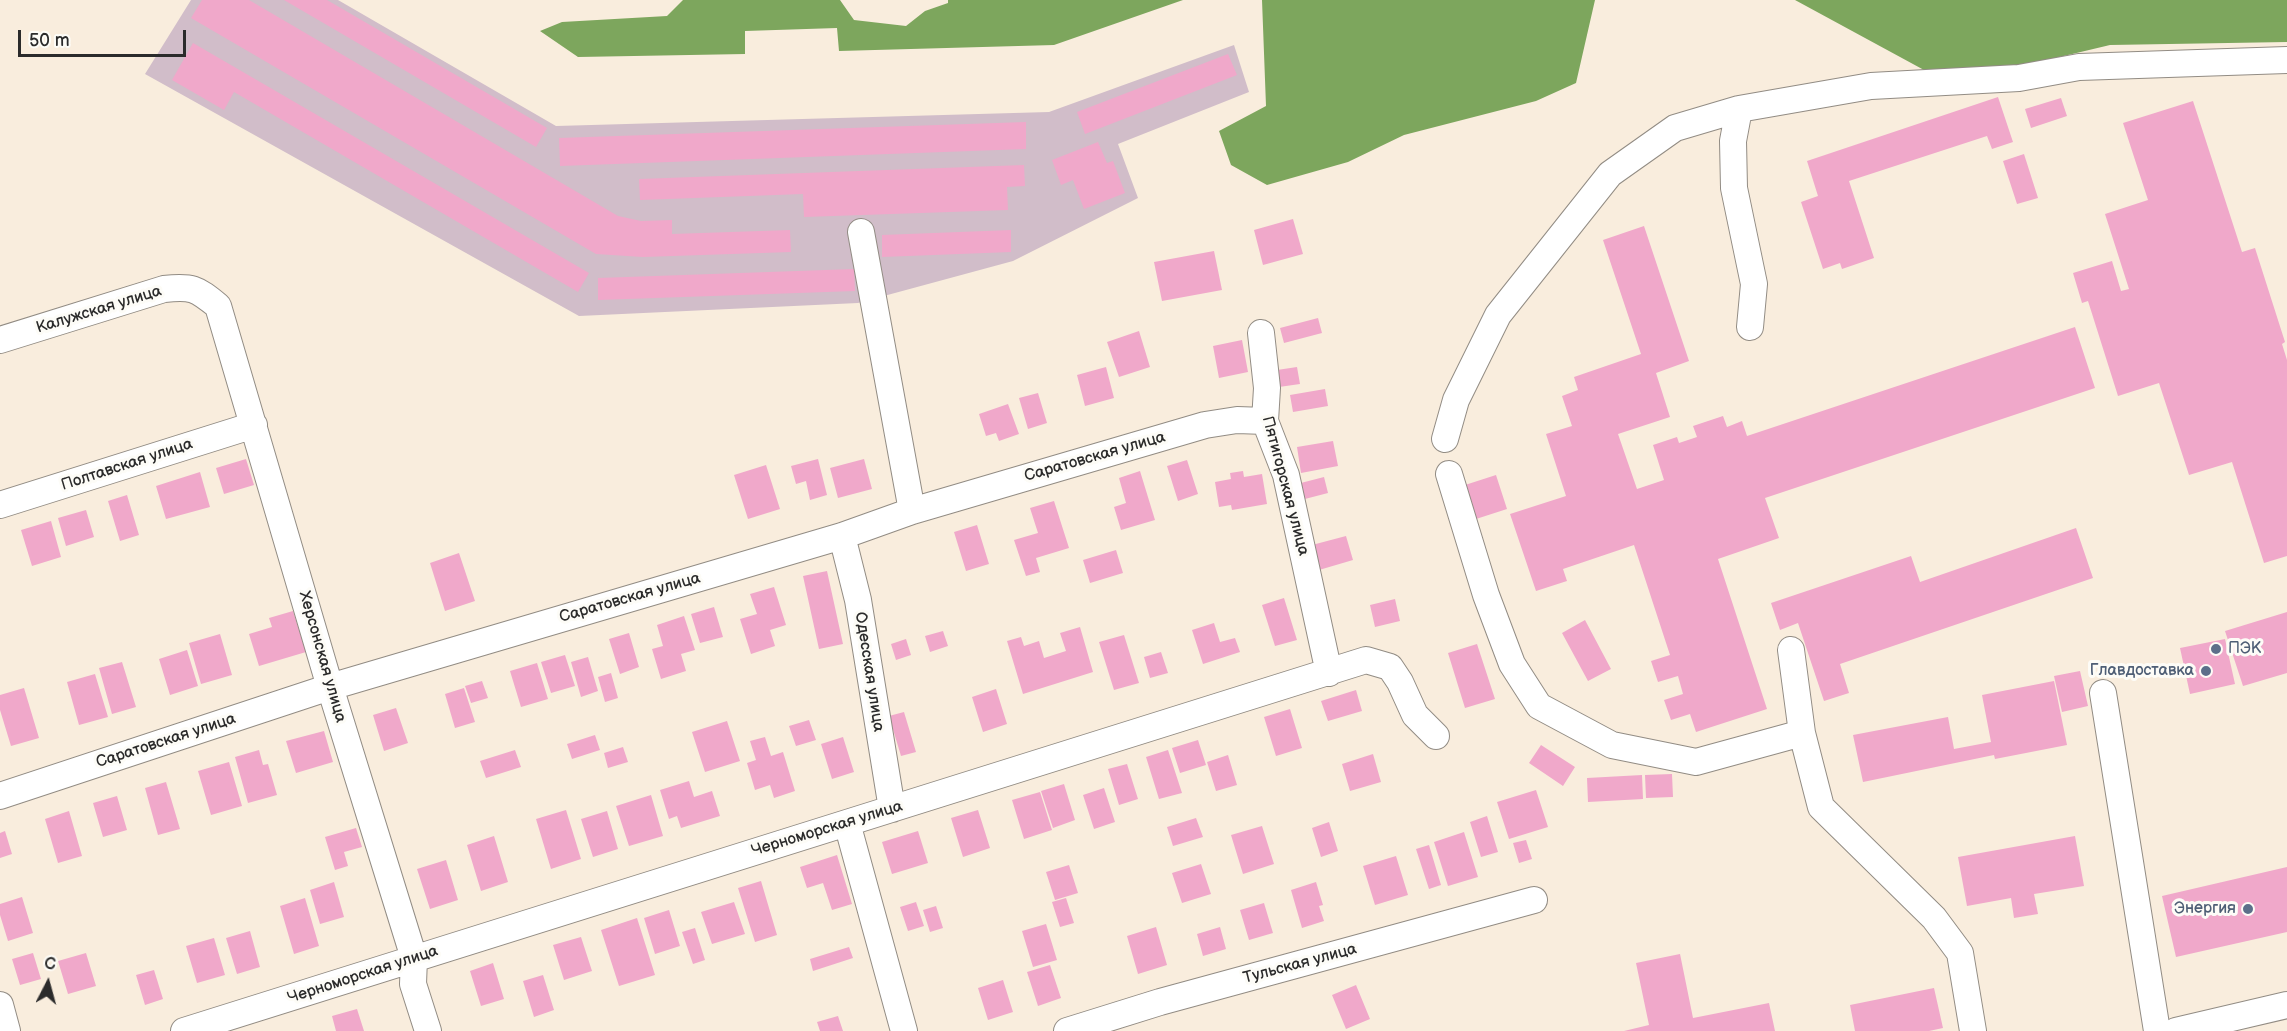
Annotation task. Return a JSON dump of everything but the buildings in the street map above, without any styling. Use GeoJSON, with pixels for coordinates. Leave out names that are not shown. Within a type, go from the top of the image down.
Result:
{"type":"FeatureCollection","features":[{"type":"Feature","properties":{"kind":"street"},"geometry":{"type":"LineString","coordinates":[[1446,439],[1456,399],[1498,315],[1610,174],[1675,128],[1739,109],[1871,86],[2019,78],[2079,67],[2287,60]]}},
{"type":"Feature","properties":{"kind":"street"},"geometry":{"type":"LineString","coordinates":[[1739,109],[1733,141],[1734,188],[1754,284],[1750,327]]}},
{"type":"Feature","properties":{"kind":"street"},"geometry":{"type":"LineString","coordinates":[[861,232],[912,511]]}},
{"type":"Feature","properties":{"kind":"street","name":"Калужская улица"},"geometry":{"type":"LineString","coordinates":[[0,340],[164,289],[182,287],[199,290]]}},
{"type":"Feature","properties":{"kind":"street","name":"Херсонская улица"},"geometry":{"type":"LineString","coordinates":[[199,290],[218,306],[330,687],[414,958],[413,984],[428,1031]]}},
{"type":"Feature","properties":{"kind":"street","name":"Пятигорская улица"},"geometry":{"type":"LineString","coordinates":[[1261,333],[1267,388],[1265,421],[1286,475],[1329,673]]}},
{"type":"Feature","properties":{"kind":"street","name":"Саратовская улица"},"geometry":{"type":"LineString","coordinates":[[0,796],[330,687],[842,536],[912,511],[1205,425],[1237,420],[1265,421]]}},
{"type":"Feature","properties":{"kind":"street","name":"Полтавская улица"},"geometry":{"type":"LineString","coordinates":[[0,505],[254,425]]}},
{"type":"Feature","properties":{"kind":"street"},"geometry":{"type":"LineString","coordinates":[[1449,474],[1486,595],[1512,664],[1539,706],[1612,745],[1696,762],[1802,733]]}},
{"type":"Feature","properties":{"kind":"street","name":"Одесская улица"},"geometry":{"type":"LineString","coordinates":[[842,536],[858,600],[892,809]]}},
{"type":"Feature","properties":{"kind":"street"},"geometry":{"type":"LineString","coordinates":[[1791,650],[1802,733],[1821,807],[1934,918],[1960,953],[1974,1031]]}},
{"type":"Feature","properties":{"kind":"street","name":"Черноморская улица"},"geometry":{"type":"LineString","coordinates":[[184,1031],[1366,660],[1390,667],[1400,682],[1415,715],[1436,736]]}},
{"type":"Feature","properties":{"kind":"street"},"geometry":{"type":"LineString","coordinates":[[2103,693],[2157,1031]]}},
{"type":"Feature","properties":{"kind":"street"},"geometry":{"type":"LineString","coordinates":[[847,823],[904,1031]]}},
{"type":"Feature","properties":{"kind":"street","name":"Тульская улица"},"geometry":{"type":"LineString","coordinates":[[1067,1031],[1160,1002],[1534,900]]}},
{"type":"Feature","properties":{"kind":"street"},"geometry":{"type":"LineString","coordinates":[[0,1005],[7,1031]]}},
{"type":"Feature","properties":{"kind":"street"},"geometry":{"type":"LineString","coordinates":[[2176,1031],[2287,1005]]}},
{"type":"Feature","properties":{"kind":"shaded area"},"geometry":{"type":"Polygon","coordinates":[[[191,0],[338,0],[556,126],[1049,112],[1234,45],[1249,92],[1118,144],[1138,198],[1013,261],[858,303],[579,316],[145,74],[191,0]]]}},
{"type":"Feature","properties":{"kind":"green space"},"geometry":{"type":"Polygon","coordinates":[[[683,0],[840,0],[854,20],[906,26],[925,11],[948,3],[948,0],[1183,0],[1054,45],[839,51],[837,28],[745,31],[745,54],[578,57],[540,31],[562,22],[667,16],[683,0]]]}},
{"type":"Feature","properties":{"kind":"green space"},"geometry":{"type":"Polygon","coordinates":[[[1262,0],[1595,0],[1576,83],[1536,101],[1404,135],[1348,162],[1267,185],[1231,165],[1219,131],[1266,106],[1262,0]]]}},
{"type":"Feature","properties":{"kind":"green space"},"geometry":{"type":"Polygon","coordinates":[[[1795,0],[2287,0],[2287,42],[2110,45],[2005,70],[1924,70],[1795,0]]]}},
{"type":"Feature","properties":{"kind":"place","name":"ПЭК"},"geometry":{"type":"Point","coordinates":[2216,649]}},
{"type":"Feature","properties":{"kind":"place","name":"Главдоставка"},"geometry":{"type":"Point","coordinates":[2206,671]}},
{"type":"Feature","properties":{"kind":"place","name":"Энергия"},"geometry":{"type":"Point","coordinates":[2248,909]}}]}
